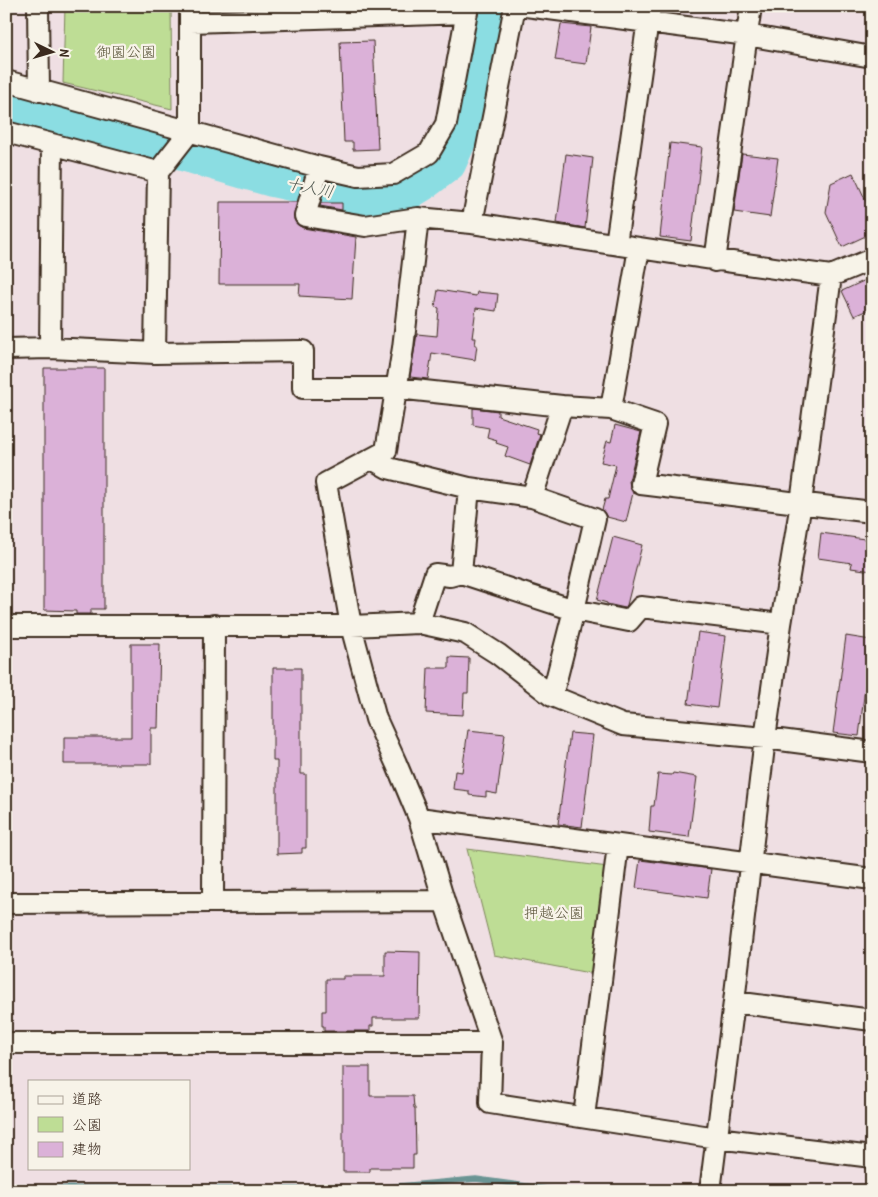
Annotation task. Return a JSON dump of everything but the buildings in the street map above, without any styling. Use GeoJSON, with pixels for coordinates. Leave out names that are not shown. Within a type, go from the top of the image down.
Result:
{"type":"FeatureCollection","features":[{"type":"Feature","properties":{"kind":"street"},"geometry":{"type":"LineString","coordinates":[[38,6],[39,91]]}},
{"type":"Feature","properties":{"kind":"street"},"geometry":{"type":"LineString","coordinates":[[472,223],[515,6]]}},
{"type":"Feature","properties":{"kind":"street"},"geometry":{"type":"LineString","coordinates":[[526,6],[649,14],[747,35],[872,57]]}},
{"type":"Feature","properties":{"kind":"street"},"geometry":{"type":"LineString","coordinates":[[715,261],[751,6]]}},
{"type":"Feature","properties":{"kind":"street"},"geometry":{"type":"LineString","coordinates":[[6,81],[186,135],[318,172],[358,176],[393,174],[429,153],[446,124],[467,10],[190,14],[186,135],[161,168],[155,353]]}},
{"type":"Feature","properties":{"kind":"street"},"geometry":{"type":"LineString","coordinates":[[616,244],[649,14]]}},
{"type":"Feature","properties":{"kind":"street"},"geometry":{"type":"LineString","coordinates":[[6,132],[161,168]]}},
{"type":"Feature","properties":{"kind":"street"},"geometry":{"type":"LineString","coordinates":[[50,348],[52,144]]}},
{"type":"Feature","properties":{"kind":"street"},"geometry":{"type":"LineString","coordinates":[[318,172],[305,216],[365,226],[418,218],[472,223],[616,244],[715,261],[831,276],[872,259]]}},
{"type":"Feature","properties":{"kind":"street"},"geometry":{"type":"LineString","coordinates":[[418,218],[404,348],[386,451],[326,483],[351,626],[376,719],[418,818],[492,1043],[490,1103],[717,1138],[872,1157]]}},
{"type":"Feature","properties":{"kind":"street"},"geometry":{"type":"LineString","coordinates":[[611,409],[639,248]]}},
{"type":"Feature","properties":{"kind":"street"},"geometry":{"type":"LineString","coordinates":[[710,1191],[765,738],[801,503],[831,276]]}},
{"type":"Feature","properties":{"kind":"street"},"geometry":{"type":"LineString","coordinates":[[6,349],[50,348],[155,353],[302,351],[303,388],[397,388],[562,406],[611,409],[655,424],[641,484],[872,512]]}},
{"type":"Feature","properties":{"kind":"street"},"geometry":{"type":"LineString","coordinates":[[532,497],[562,406]]}},
{"type":"Feature","properties":{"kind":"street"},"geometry":{"type":"LineString","coordinates":[[372,459],[388,468],[470,488],[532,497],[595,519],[552,696]]}},
{"type":"Feature","properties":{"kind":"street"},"geometry":{"type":"LineString","coordinates":[[461,573],[470,488]]}},
{"type":"Feature","properties":{"kind":"street"},"geometry":{"type":"LineString","coordinates":[[419,623],[436,574],[450,576],[461,573],[574,610],[629,621],[641,607],[781,624]]}},
{"type":"Feature","properties":{"kind":"street"},"geometry":{"type":"LineString","coordinates":[[6,626],[351,626],[419,623],[465,634],[498,654],[552,696],[623,725],[765,738],[872,752]]}},
{"type":"Feature","properties":{"kind":"street"},"geometry":{"type":"LineString","coordinates":[[213,901],[214,625]]}},
{"type":"Feature","properties":{"kind":"street"},"geometry":{"type":"LineString","coordinates":[[418,818],[872,879]]}},
{"type":"Feature","properties":{"kind":"street"},"geometry":{"type":"LineString","coordinates":[[584,1118],[618,845]]}},
{"type":"Feature","properties":{"kind":"street"},"geometry":{"type":"LineString","coordinates":[[6,903],[444,901]]}},
{"type":"Feature","properties":{"kind":"street"},"geometry":{"type":"LineString","coordinates":[[734,1002],[872,1020]]}},
{"type":"Feature","properties":{"kind":"street"},"geometry":{"type":"LineString","coordinates":[[6,1044],[492,1043]]}},
{"type":"Feature","properties":{"kind":"green space","name":"御園公園"},"geometry":{"type":"Polygon","coordinates":[[[65,6],[171,6],[172,109],[63,83],[65,6]]]}},
{"type":"Feature","properties":{"kind":"green space","name":"押越公園"},"geometry":{"type":"Polygon","coordinates":[[[467,849],[616,868],[600,975],[494,955],[467,849]]]}},
{"type":"Feature","properties":{"kind":"waterway","name":"十人川"},"geometry":{"type":"LineString","coordinates":[[6,103],[272,180],[373,200],[400,198],[423,184],[449,164],[469,119],[488,6]]}},
{"type":"Feature","properties":{"kind":"waterway"},"geometry":{"type":"LineString","coordinates":[[6,1188],[366,1189],[476,1179],[562,1191]]}}]}
